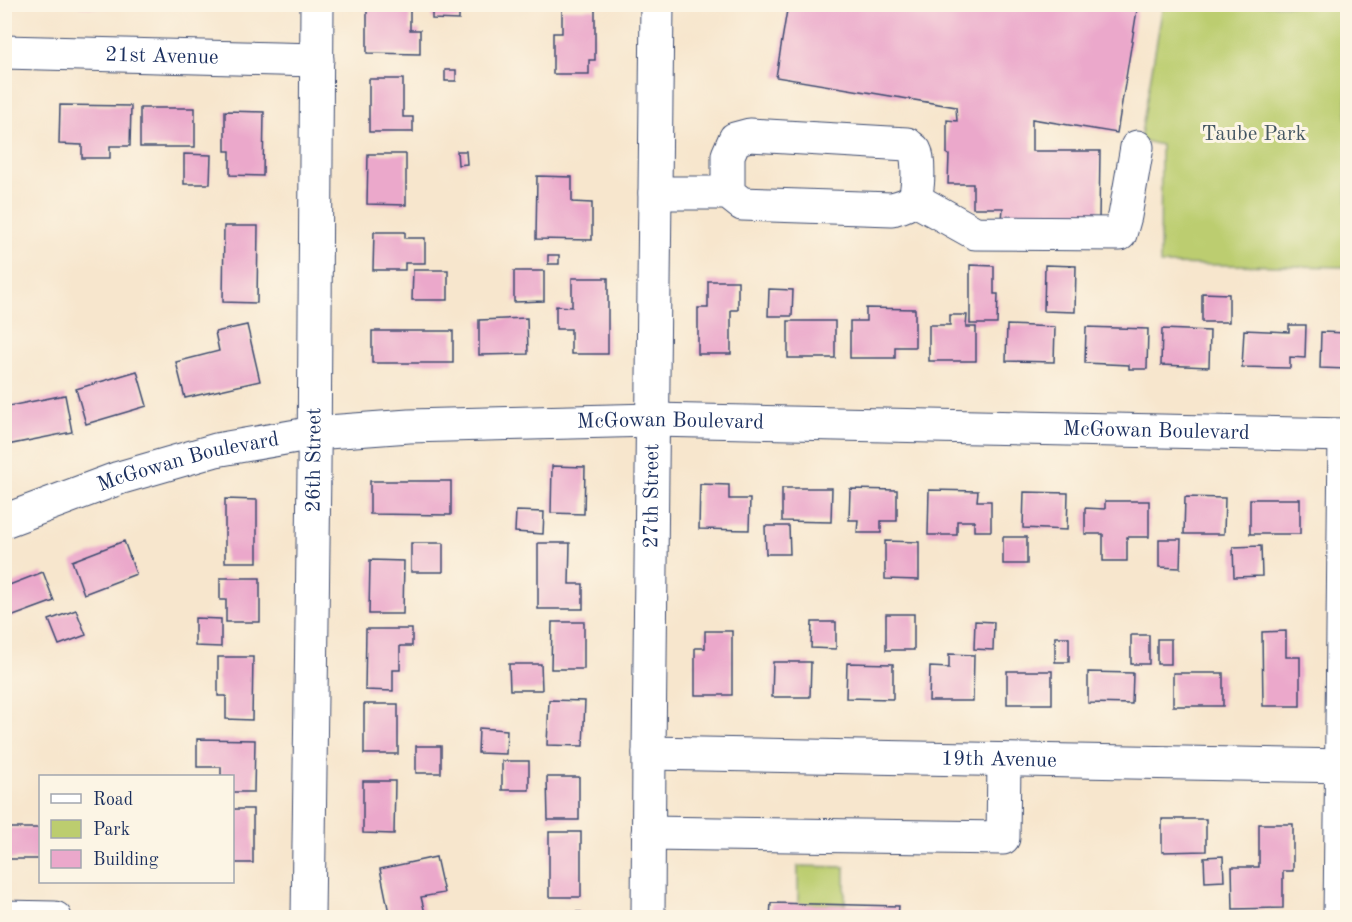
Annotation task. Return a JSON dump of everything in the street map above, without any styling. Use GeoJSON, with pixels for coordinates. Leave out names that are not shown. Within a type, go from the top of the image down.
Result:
{"type":"FeatureCollection","features":[{"type":"Feature","properties":{"kind":"street","name":"26th Street"},"geometry":{"type":"LineString","coordinates":[[308,918],[317,4]]}},
{"type":"Feature","properties":{"kind":"street","name":"27th Street"},"geometry":{"type":"LineString","coordinates":[[648,918],[657,4]]}},
{"type":"Feature","properties":{"kind":"street","name":"21st Avenue"},"geometry":{"type":"LineString","coordinates":[[4,52],[317,60]]}},
{"type":"Feature","properties":{"kind":"street"},"geometry":{"type":"LineString","coordinates":[[655,193],[728,193],[742,204],[892,209],[914,199],[917,192],[917,159],[915,151],[907,144],[750,135],[735,139],[728,155],[728,193]]}},
{"type":"Feature","properties":{"kind":"street"},"geometry":{"type":"LineString","coordinates":[[914,199],[975,233],[1120,234],[1137,147]]}},
{"type":"Feature","properties":{"kind":"street","name":"McGowan Boulevard"},"geometry":{"type":"LineString","coordinates":[[4,520],[119,478],[216,450],[314,433],[409,426],[653,420],[1346,435]]}},
{"type":"Feature","properties":{"kind":"street"},"geometry":{"type":"LineString","coordinates":[[1340,918],[1344,766],[1346,435]]}},
{"type":"Feature","properties":{"kind":"street","name":"19th Avenue"},"geometry":{"type":"LineString","coordinates":[[649,753],[1344,766]]}},
{"type":"Feature","properties":{"kind":"street"},"geometry":{"type":"LineString","coordinates":[[648,833],[1003,838],[1004,761]]}},
{"type":"Feature","properties":{"kind":"street"},"geometry":{"type":"LineString","coordinates":[[4,916],[55,918]]}},
{"type":"Feature","properties":{"kind":"green space","name":"Taube Park"},"geometry":{"type":"Polygon","coordinates":[[[1163,5],[1347,5],[1347,267],[1160,264],[1161,145],[1140,140],[1163,5]]]}},
{"type":"Feature","properties":{"kind":"green space"},"geometry":{"type":"Polygon","coordinates":[[[798,866],[845,867],[845,905],[798,904],[798,866]]]}},
{"type":"Feature","properties":{"kind":"building"},"geometry":{"type":"Polygon","coordinates":[[[79,4],[110,4],[110,8],[79,7],[79,4]]]}},
{"type":"Feature","properties":{"kind":"building"},"geometry":{"type":"Polygon","coordinates":[[[432,4],[459,4],[459,20],[432,19],[432,4]]]}},
{"type":"Feature","properties":{"kind":"building"},"geometry":{"type":"Polygon","coordinates":[[[788,4],[1138,4],[1117,133],[1032,119],[1032,151],[1100,151],[1099,221],[1002,220],[1003,208],[973,208],[973,184],[948,184],[947,120],[957,121],[956,107],[776,77],[788,4]]]}},
{"type":"Feature","properties":{"kind":"building"},"geometry":{"type":"Polygon","coordinates":[[[367,5],[410,6],[410,30],[420,30],[420,54],[367,53],[367,5]]]}},
{"type":"Feature","properties":{"kind":"building"},"geometry":{"type":"Polygon","coordinates":[[[562,9],[595,9],[595,60],[589,60],[589,74],[553,74],[553,33],[562,33],[562,9]]]}},
{"type":"Feature","properties":{"kind":"building"},"geometry":{"type":"Polygon","coordinates":[[[445,70],[456,70],[456,81],[445,81],[445,70]]]}},
{"type":"Feature","properties":{"kind":"building"},"geometry":{"type":"Polygon","coordinates":[[[369,79],[403,79],[403,117],[413,117],[413,132],[369,132],[369,79]]]}},
{"type":"Feature","properties":{"kind":"building"},"geometry":{"type":"Polygon","coordinates":[[[60,105],[131,106],[130,146],[110,146],[110,158],[82,158],[82,145],[59,144],[60,105]]]}},
{"type":"Feature","properties":{"kind":"building"},"geometry":{"type":"Polygon","coordinates":[[[140,108],[195,108],[195,147],[140,147],[140,108]]]}},
{"type":"Feature","properties":{"kind":"building"},"geometry":{"type":"Polygon","coordinates":[[[225,111],[264,112],[263,176],[230,175],[230,151],[225,151],[225,111]]]}},
{"type":"Feature","properties":{"kind":"building"},"geometry":{"type":"Polygon","coordinates":[[[457,151],[466,151],[467,164],[458,165],[457,151]]]}},
{"type":"Feature","properties":{"kind":"building"},"geometry":{"type":"Polygon","coordinates":[[[184,154],[211,155],[210,184],[184,184],[184,154]]]}},
{"type":"Feature","properties":{"kind":"building"},"geometry":{"type":"Polygon","coordinates":[[[368,154],[406,154],[406,205],[367,204],[368,154]]]}},
{"type":"Feature","properties":{"kind":"building"},"geometry":{"type":"Polygon","coordinates":[[[537,176],[572,177],[572,202],[592,203],[592,240],[536,239],[537,176]]]}},
{"type":"Feature","properties":{"kind":"building"},"geometry":{"type":"Polygon","coordinates":[[[224,226],[258,226],[257,303],[223,302],[224,226]]]}},
{"type":"Feature","properties":{"kind":"building"},"geometry":{"type":"Polygon","coordinates":[[[374,232],[405,232],[405,238],[425,238],[425,263],[405,263],[405,270],[373,270],[374,232]]]}},
{"type":"Feature","properties":{"kind":"building"},"geometry":{"type":"Polygon","coordinates":[[[548,255],[559,255],[559,264],[548,264],[548,255]]]}},
{"type":"Feature","properties":{"kind":"building"},"geometry":{"type":"Polygon","coordinates":[[[970,265],[994,266],[994,294],[998,294],[997,324],[970,324],[970,265]]]}},
{"type":"Feature","properties":{"kind":"building"},"geometry":{"type":"Polygon","coordinates":[[[1045,265],[1076,266],[1075,312],[1044,311],[1045,265]]]}},
{"type":"Feature","properties":{"kind":"building"},"geometry":{"type":"Polygon","coordinates":[[[413,270],[448,270],[448,300],[412,300],[413,270]]]}},
{"type":"Feature","properties":{"kind":"building"},"geometry":{"type":"Polygon","coordinates":[[[514,271],[544,271],[544,301],[514,302],[514,271]]]}},
{"type":"Feature","properties":{"kind":"building"},"geometry":{"type":"Polygon","coordinates":[[[572,278],[608,278],[608,354],[571,354],[571,329],[556,329],[556,306],[572,307],[572,278]]]}},
{"type":"Feature","properties":{"kind":"building"},"geometry":{"type":"Polygon","coordinates":[[[708,281],[738,281],[738,310],[731,310],[731,354],[698,354],[698,308],[708,308],[708,281]]]}},
{"type":"Feature","properties":{"kind":"building"},"geometry":{"type":"Polygon","coordinates":[[[769,289],[793,290],[792,316],[768,316],[769,289]]]}},
{"type":"Feature","properties":{"kind":"building"},"geometry":{"type":"Polygon","coordinates":[[[1202,293],[1229,294],[1229,322],[1202,322],[1202,293]]]}},
{"type":"Feature","properties":{"kind":"building"},"geometry":{"type":"Polygon","coordinates":[[[866,308],[915,309],[915,347],[895,347],[895,358],[850,358],[850,321],[866,321],[866,308]]]}},
{"type":"Feature","properties":{"kind":"building"},"geometry":{"type":"Polygon","coordinates":[[[950,315],[967,315],[966,327],[976,327],[976,361],[929,361],[929,325],[950,325],[950,315]]]}},
{"type":"Feature","properties":{"kind":"building"},"geometry":{"type":"Polygon","coordinates":[[[527,318],[528,354],[479,355],[479,320],[527,318]]]}},
{"type":"Feature","properties":{"kind":"building"},"geometry":{"type":"Polygon","coordinates":[[[788,321],[835,321],[835,358],[788,358],[788,321]]]}},
{"type":"Feature","properties":{"kind":"building"},"geometry":{"type":"Polygon","coordinates":[[[247,325],[260,381],[185,398],[176,362],[219,351],[215,332],[247,325]]]}},
{"type":"Feature","properties":{"kind":"building"},"geometry":{"type":"Polygon","coordinates":[[[1007,325],[1055,327],[1054,362],[1006,361],[1007,325]]]}},
{"type":"Feature","properties":{"kind":"building"},"geometry":{"type":"Polygon","coordinates":[[[1289,325],[1306,325],[1305,358],[1290,357],[1290,368],[1242,367],[1244,330],[1289,332],[1289,325]]]}},
{"type":"Feature","properties":{"kind":"building"},"geometry":{"type":"Polygon","coordinates":[[[1086,327],[1148,329],[1147,369],[1129,369],[1129,365],[1085,363],[1086,327]]]}},
{"type":"Feature","properties":{"kind":"building"},"geometry":{"type":"Polygon","coordinates":[[[1162,329],[1210,331],[1209,367],[1161,365],[1162,329]]]}},
{"type":"Feature","properties":{"kind":"building"},"geometry":{"type":"Polygon","coordinates":[[[372,331],[453,331],[453,363],[372,363],[372,331]]]}},
{"type":"Feature","properties":{"kind":"building"},"geometry":{"type":"Polygon","coordinates":[[[1321,332],[1348,333],[1348,369],[1320,368],[1321,332]]]}},
{"type":"Feature","properties":{"kind":"building"},"geometry":{"type":"Polygon","coordinates":[[[137,371],[147,406],[86,424],[76,389],[137,371]]]}},
{"type":"Feature","properties":{"kind":"building"},"geometry":{"type":"Polygon","coordinates":[[[65,395],[72,432],[7,445],[4,433],[4,407],[65,395]]]}},
{"type":"Feature","properties":{"kind":"building"},"geometry":{"type":"Polygon","coordinates":[[[552,466],[585,467],[584,514],[551,513],[552,466]]]}},
{"type":"Feature","properties":{"kind":"building"},"geometry":{"type":"Polygon","coordinates":[[[370,481],[451,481],[451,515],[370,514],[370,481]]]}},
{"type":"Feature","properties":{"kind":"building"},"geometry":{"type":"Polygon","coordinates":[[[700,484],[729,485],[729,499],[750,499],[749,530],[699,529],[700,484]]]}},
{"type":"Feature","properties":{"kind":"building"},"geometry":{"type":"Polygon","coordinates":[[[782,488],[832,488],[831,522],[782,521],[782,488]]]}},
{"type":"Feature","properties":{"kind":"building"},"geometry":{"type":"Polygon","coordinates":[[[850,489],[897,490],[897,521],[881,521],[881,533],[857,533],[858,520],[849,520],[850,489]]]}},
{"type":"Feature","properties":{"kind":"building"},"geometry":{"type":"Polygon","coordinates":[[[929,490],[978,491],[977,501],[991,501],[991,531],[974,531],[974,521],[957,521],[957,535],[928,535],[929,490]]]}},
{"type":"Feature","properties":{"kind":"building"},"geometry":{"type":"Polygon","coordinates":[[[1024,492],[1068,493],[1067,530],[1023,528],[1024,492]]]}},
{"type":"Feature","properties":{"kind":"building"},"geometry":{"type":"Polygon","coordinates":[[[1185,497],[1225,498],[1224,534],[1184,534],[1185,497]]]}},
{"type":"Feature","properties":{"kind":"building"},"geometry":{"type":"Polygon","coordinates":[[[225,499],[257,500],[257,562],[225,562],[225,499]]]}},
{"type":"Feature","properties":{"kind":"building"},"geometry":{"type":"Polygon","coordinates":[[[1250,499],[1300,499],[1300,534],[1250,534],[1250,499]]]}},
{"type":"Feature","properties":{"kind":"building"},"geometry":{"type":"Polygon","coordinates":[[[1105,501],[1149,501],[1149,537],[1127,537],[1127,561],[1103,561],[1103,534],[1085,534],[1085,508],[1105,509],[1105,501]]]}},
{"type":"Feature","properties":{"kind":"building"},"geometry":{"type":"Polygon","coordinates":[[[516,511],[544,512],[543,534],[515,532],[516,511]]]}},
{"type":"Feature","properties":{"kind":"building"},"geometry":{"type":"Polygon","coordinates":[[[765,526],[789,526],[790,554],[766,554],[765,526]]]}},
{"type":"Feature","properties":{"kind":"building"},"geometry":{"type":"Polygon","coordinates":[[[1003,537],[1027,537],[1027,564],[1003,564],[1003,537]]]}},
{"type":"Feature","properties":{"kind":"building"},"geometry":{"type":"Polygon","coordinates":[[[1159,539],[1181,539],[1180,568],[1159,567],[1159,539]]]}},
{"type":"Feature","properties":{"kind":"building"},"geometry":{"type":"Polygon","coordinates":[[[124,541],[136,574],[84,594],[72,561],[124,541]]]}},
{"type":"Feature","properties":{"kind":"building"},"geometry":{"type":"Polygon","coordinates":[[[885,541],[919,542],[919,580],[885,579],[885,541]]]}},
{"type":"Feature","properties":{"kind":"building"},"geometry":{"type":"Polygon","coordinates":[[[411,543],[443,543],[443,572],[411,572],[411,543]]]}},
{"type":"Feature","properties":{"kind":"building"},"geometry":{"type":"Polygon","coordinates":[[[538,543],[570,543],[569,584],[583,584],[583,609],[538,609],[538,543]]]}},
{"type":"Feature","properties":{"kind":"building"},"geometry":{"type":"Polygon","coordinates":[[[1261,546],[1262,576],[1234,577],[1233,547],[1261,546]]]}},
{"type":"Feature","properties":{"kind":"building"},"geometry":{"type":"Polygon","coordinates":[[[370,560],[404,561],[403,614],[369,614],[370,560]]]}},
{"type":"Feature","properties":{"kind":"building"},"geometry":{"type":"Polygon","coordinates":[[[43,572],[54,601],[8,618],[4,608],[4,587],[43,572]]]}},
{"type":"Feature","properties":{"kind":"building"},"geometry":{"type":"Polygon","coordinates":[[[220,578],[260,578],[260,622],[226,622],[226,600],[220,600],[220,578]]]}},
{"type":"Feature","properties":{"kind":"building"},"geometry":{"type":"Polygon","coordinates":[[[76,610],[86,635],[59,645],[49,620],[76,610]]]}},
{"type":"Feature","properties":{"kind":"building"},"geometry":{"type":"Polygon","coordinates":[[[886,614],[914,614],[914,650],[886,650],[886,614]]]}},
{"type":"Feature","properties":{"kind":"building"},"geometry":{"type":"Polygon","coordinates":[[[195,618],[221,619],[221,647],[195,646],[195,618]]]}},
{"type":"Feature","properties":{"kind":"building"},"geometry":{"type":"Polygon","coordinates":[[[975,621],[994,622],[993,650],[974,649],[975,621]]]}},
{"type":"Feature","properties":{"kind":"building"},"geometry":{"type":"Polygon","coordinates":[[[552,622],[584,622],[584,669],[551,669],[552,622]]]}},
{"type":"Feature","properties":{"kind":"building"},"geometry":{"type":"Polygon","coordinates":[[[812,622],[836,622],[836,649],[811,648],[812,622]]]}},
{"type":"Feature","properties":{"kind":"building"},"geometry":{"type":"Polygon","coordinates":[[[366,629],[412,629],[412,646],[400,646],[400,670],[393,670],[393,691],[365,690],[366,629]]]}},
{"type":"Feature","properties":{"kind":"building"},"geometry":{"type":"Polygon","coordinates":[[[705,631],[732,631],[732,695],[695,695],[695,648],[705,648],[705,631]]]}},
{"type":"Feature","properties":{"kind":"building"},"geometry":{"type":"Polygon","coordinates":[[[1286,631],[1286,657],[1300,657],[1300,706],[1263,706],[1262,632],[1286,631]]]}},
{"type":"Feature","properties":{"kind":"building"},"geometry":{"type":"Polygon","coordinates":[[[1131,635],[1149,635],[1149,664],[1131,664],[1131,635]]]}},
{"type":"Feature","properties":{"kind":"building"},"geometry":{"type":"Polygon","coordinates":[[[1055,637],[1069,637],[1069,662],[1055,662],[1055,637]]]}},
{"type":"Feature","properties":{"kind":"building"},"geometry":{"type":"Polygon","coordinates":[[[1157,639],[1171,639],[1171,664],[1157,664],[1157,639]]]}},
{"type":"Feature","properties":{"kind":"building"},"geometry":{"type":"Polygon","coordinates":[[[949,654],[974,655],[973,701],[929,701],[930,667],[949,668],[949,654]]]}},
{"type":"Feature","properties":{"kind":"building"},"geometry":{"type":"Polygon","coordinates":[[[218,657],[253,657],[252,720],[226,719],[226,696],[218,696],[218,657]]]}},
{"type":"Feature","properties":{"kind":"building"},"geometry":{"type":"Polygon","coordinates":[[[773,662],[811,662],[810,697],[772,697],[773,662]]]}},
{"type":"Feature","properties":{"kind":"building"},"geometry":{"type":"Polygon","coordinates":[[[847,663],[893,664],[893,699],[846,698],[847,663]]]}},
{"type":"Feature","properties":{"kind":"building"},"geometry":{"type":"Polygon","coordinates":[[[509,664],[541,664],[542,690],[510,690],[509,664]]]}},
{"type":"Feature","properties":{"kind":"building"},"geometry":{"type":"Polygon","coordinates":[[[1007,671],[1052,671],[1052,704],[1007,704],[1007,671]]]}},
{"type":"Feature","properties":{"kind":"building"},"geometry":{"type":"Polygon","coordinates":[[[1088,672],[1133,673],[1132,704],[1088,703],[1088,672]]]}},
{"type":"Feature","properties":{"kind":"building"},"geometry":{"type":"Polygon","coordinates":[[[1173,673],[1223,673],[1223,706],[1173,706],[1173,673]]]}},
{"type":"Feature","properties":{"kind":"building"},"geometry":{"type":"Polygon","coordinates":[[[549,700],[585,701],[583,746],[547,745],[549,700]]]}},
{"type":"Feature","properties":{"kind":"building"},"geometry":{"type":"Polygon","coordinates":[[[364,704],[398,704],[398,754],[364,754],[364,704]]]}},
{"type":"Feature","properties":{"kind":"building"},"geometry":{"type":"Polygon","coordinates":[[[479,728],[507,730],[506,754],[478,753],[479,728]]]}},
{"type":"Feature","properties":{"kind":"building"},"geometry":{"type":"Polygon","coordinates":[[[197,739],[255,740],[254,792],[234,792],[234,775],[221,775],[221,767],[197,767],[197,739]]]}},
{"type":"Feature","properties":{"kind":"building"},"geometry":{"type":"Polygon","coordinates":[[[416,746],[441,746],[441,773],[416,773],[416,746]]]}},
{"type":"Feature","properties":{"kind":"building"},"geometry":{"type":"Polygon","coordinates":[[[502,761],[529,761],[529,790],[502,790],[502,761]]]}},
{"type":"Feature","properties":{"kind":"building"},"geometry":{"type":"Polygon","coordinates":[[[547,777],[579,777],[579,820],[548,820],[547,777]]]}},
{"type":"Feature","properties":{"kind":"building"},"geometry":{"type":"Polygon","coordinates":[[[363,781],[395,781],[394,834],[363,833],[363,781]]]}},
{"type":"Feature","properties":{"kind":"building"},"geometry":{"type":"Polygon","coordinates":[[[234,809],[253,809],[253,863],[234,863],[234,809]]]}},
{"type":"Feature","properties":{"kind":"building"},"geometry":{"type":"Polygon","coordinates":[[[1162,819],[1206,819],[1206,851],[1162,852],[1162,819]]]}},
{"type":"Feature","properties":{"kind":"building"},"geometry":{"type":"Polygon","coordinates":[[[1259,824],[1293,824],[1293,871],[1283,871],[1283,908],[1233,909],[1232,867],[1259,867],[1259,824]]]}},
{"type":"Feature","properties":{"kind":"building"},"geometry":{"type":"Polygon","coordinates":[[[4,828],[39,828],[39,859],[4,859],[4,828]]]}},
{"type":"Feature","properties":{"kind":"building"},"geometry":{"type":"Polygon","coordinates":[[[549,832],[581,832],[581,897],[549,897],[549,832]]]}},
{"type":"Feature","properties":{"kind":"building"},"geometry":{"type":"Polygon","coordinates":[[[1223,856],[1224,881],[1205,882],[1204,857],[1223,856]]]}},
{"type":"Feature","properties":{"kind":"building"},"geometry":{"type":"Polygon","coordinates":[[[436,857],[444,893],[421,897],[425,913],[404,918],[390,918],[380,869],[436,857]]]}},
{"type":"Feature","properties":{"kind":"building"},"geometry":{"type":"Polygon","coordinates":[[[771,903],[899,906],[898,918],[770,918],[771,903]]]}},
{"type":"Feature","properties":{"kind":"building"},"geometry":{"type":"Polygon","coordinates":[[[548,912],[581,912],[581,918],[548,918],[548,912]]]}}]}
